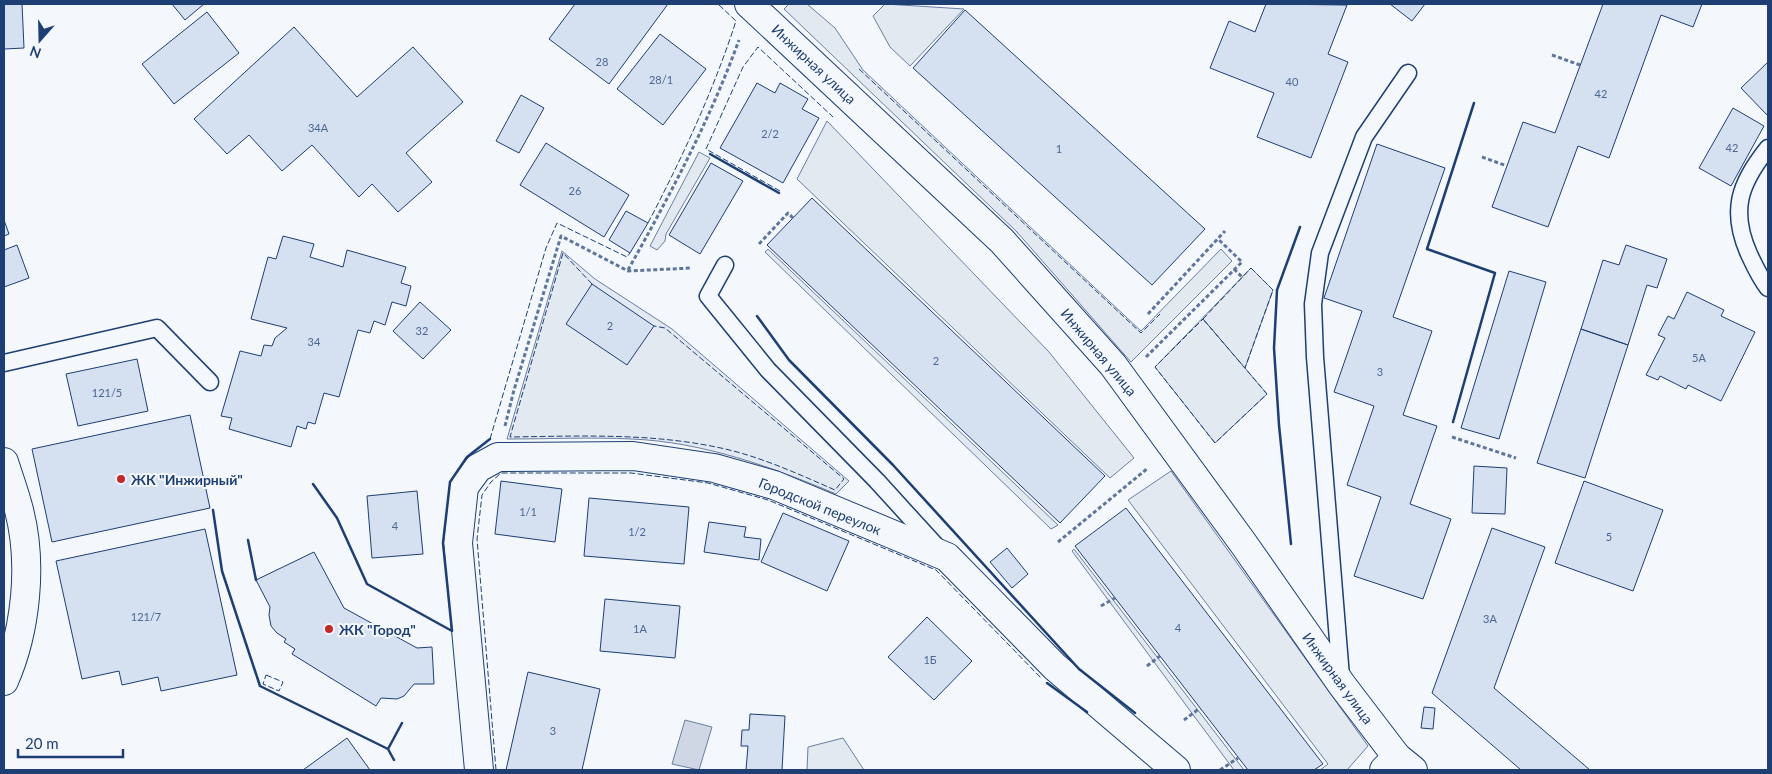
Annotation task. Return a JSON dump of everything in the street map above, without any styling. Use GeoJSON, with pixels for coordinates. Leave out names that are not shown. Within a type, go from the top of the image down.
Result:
{"type":"FeatureCollection","features":[{"type":"Feature","properties":{"kind":"street","name":"Инжирная улица"},"geometry":{"type":"LineString","coordinates":[[749,4],[1002,241],[1113,365],[1243,543],[1398,766]]}},
{"type":"Feature","properties":{"kind":"street","name":"Городской переулок"},"geometry":{"type":"LineString","coordinates":[[498,456],[633,456],[714,468],[774,485],[946,557],[1055,667],[1176,770]]}},
{"type":"Feature","properties":{"kind":"street"},"geometry":{"type":"LineString","coordinates":[[479,770],[458,543],[464,487],[478,468],[498,456]]}},
{"type":"Feature","properties":{"kind":"street"},"geometry":{"type":"LineString","coordinates":[[4,462],[19,512],[26,590],[21,625],[4,681]]}},
{"type":"Feature","properties":{"kind":"lane"},"geometry":{"type":"LineString","coordinates":[[1342,684],[1315,357],[1313,304],[1320,253],[1364,137],[1408,73]]}},
{"type":"Feature","properties":{"kind":"lane"},"geometry":{"type":"LineString","coordinates":[[1768,148],[1753,167],[1743,185],[1737,213],[1744,242],[1760,279],[1768,288]]}},
{"type":"Feature","properties":{"kind":"lane"},"geometry":{"type":"LineString","coordinates":[[725,265],[708,296],[768,370],[877,480],[946,557]]}},
{"type":"Feature","properties":{"kind":"lane"},"geometry":{"type":"LineString","coordinates":[[4,363],[157,328],[210,382]]}},
{"type":"Feature","properties":{"kind":"path"},"geometry":{"type":"LineString","coordinates":[[628,271],[677,182],[734,54]]}},
{"type":"Feature","properties":{"kind":"path"},"geometry":{"type":"LineString","coordinates":[[1552,55],[1580,65]]}},
{"type":"Feature","properties":{"kind":"path"},"geometry":{"type":"LineString","coordinates":[[1482,157],[1508,166]]}},
{"type":"Feature","properties":{"kind":"path"},"geometry":{"type":"LineString","coordinates":[[759,244],[788,213],[793,218]]}},
{"type":"Feature","properties":{"kind":"path"},"geometry":{"type":"LineString","coordinates":[[1148,314],[1225,231]]}},
{"type":"Feature","properties":{"kind":"path"},"geometry":{"type":"LineString","coordinates":[[498,456],[514,390],[561,236],[628,271],[725,265]]}},
{"type":"Feature","properties":{"kind":"path"},"geometry":{"type":"LineString","coordinates":[[1139,364],[1242,262],[1218,239]]}},
{"type":"Feature","properties":{"kind":"path"},"geometry":{"type":"LineString","coordinates":[[1234,269],[1242,277]]}},
{"type":"Feature","properties":{"kind":"path"},"geometry":{"type":"LineString","coordinates":[[1452,437],[1516,458]]}},
{"type":"Feature","properties":{"kind":"path"},"geometry":{"type":"LineString","coordinates":[[1058,542],[1148,467]]}},
{"type":"Feature","properties":{"kind":"path"},"geometry":{"type":"LineString","coordinates":[[1101,606],[1115,598]]}},
{"type":"Feature","properties":{"kind":"path"},"geometry":{"type":"LineString","coordinates":[[1147,666],[1160,656]]}},
{"type":"Feature","properties":{"kind":"path"},"geometry":{"type":"LineString","coordinates":[[1184,720],[1200,708]]}},
{"type":"Feature","properties":{"kind":"path"},"geometry":{"type":"LineString","coordinates":[[1220,770],[1238,758]]}},
{"type":"Feature","properties":{"kind":"shaded area"},"geometry":{"type":"Polygon","coordinates":[[[789,4],[807,4],[835,28],[863,70],[1141,331],[1221,249],[1232,261],[1131,362],[1017,232],[784,9],[789,4]]]}},
{"type":"Feature","properties":{"kind":"shaded area"},"geometry":{"type":"Polygon","coordinates":[[[885,4],[964,9],[910,66],[890,47],[873,16],[885,4]]]}},
{"type":"Feature","properties":{"kind":"shaded area"},"geometry":{"type":"Polygon","coordinates":[[[827,121],[1049,352],[1134,458],[1110,478],[797,179],[827,121]]]}},
{"type":"Feature","properties":{"kind":"shaded area"},"geometry":{"type":"Polygon","coordinates":[[[699,152],[710,158],[666,234],[665,241],[657,250],[650,246],[699,152]]]}},
{"type":"Feature","properties":{"kind":"shaded area"},"geometry":{"type":"Polygon","coordinates":[[[768,249],[1058,525],[1051,529],[765,252],[768,249]]]}},
{"type":"Feature","properties":{"kind":"shaded area"},"geometry":{"type":"Polygon","coordinates":[[[562,251],[595,279],[672,329],[849,481],[836,494],[787,474],[737,458],[685,445],[659,441],[601,438],[507,439],[562,251]]]}},
{"type":"Feature","properties":{"kind":"shaded area"},"geometry":{"type":"Polygon","coordinates":[[[1251,268],[1273,290],[1245,368],[1267,394],[1215,443],[1155,367],[1251,268]]]}},
{"type":"Feature","properties":{"kind":"shaded area"},"geometry":{"type":"Polygon","coordinates":[[[1171,471],[1368,746],[1347,770],[1320,770],[1328,764],[1128,500],[1171,471]]]}},
{"type":"Feature","properties":{"kind":"shaded area"},"geometry":{"type":"Polygon","coordinates":[[[1074,549],[1244,770],[1234,770],[1072,551],[1074,549]]]}},
{"type":"Feature","properties":{"kind":"shaded area"},"geometry":{"type":"Polygon","coordinates":[[[685,720],[712,727],[699,770],[672,764],[685,720]]]}},
{"type":"Feature","properties":{"kind":"shaded area"},"geometry":{"type":"Polygon","coordinates":[[[843,738],[864,770],[807,770],[808,747],[843,738]]]}},
{"type":"Feature","properties":{"kind":"building"},"geometry":{"type":"Polygon","coordinates":[[[4,4],[22,4],[24,48],[4,49],[4,4]]]}},
{"type":"Feature","properties":{"kind":"building"},"geometry":{"type":"Polygon","coordinates":[[[172,4],[204,4],[185,20],[172,4]]]}},
{"type":"Feature","properties":{"kind":"building"},"geometry":{"type":"Polygon","coordinates":[[[575,4],[668,4],[609,84],[549,39],[575,4]]]}},
{"type":"Feature","properties":{"kind":"building"},"geometry":{"type":"Polygon","coordinates":[[[1266,4],[1347,5],[1328,54],[1348,62],[1311,158],[1257,137],[1274,93],[1210,68],[1229,21],[1255,32],[1266,4]]]}},
{"type":"Feature","properties":{"kind":"building"},"geometry":{"type":"Polygon","coordinates":[[[1390,4],[1425,4],[1412,21],[1390,4]]]}},
{"type":"Feature","properties":{"kind":"building"},"geometry":{"type":"Polygon","coordinates":[[[1603,4],[1702,4],[1693,27],[1661,15],[1609,158],[1578,146],[1548,227],[1492,207],[1523,122],[1555,133],[1603,4]]]}},
{"type":"Feature","properties":{"kind":"building"},"geometry":{"type":"Polygon","coordinates":[[[965,10],[1205,229],[1152,285],[913,68],[965,10]]]}},
{"type":"Feature","properties":{"kind":"building"},"geometry":{"type":"Polygon","coordinates":[[[207,12],[239,53],[174,104],[142,64],[207,12]]]}},
{"type":"Feature","properties":{"kind":"building"},"geometry":{"type":"Polygon","coordinates":[[[294,27],[357,97],[413,47],[463,102],[406,153],[432,182],[398,212],[372,184],[359,197],[312,145],[282,171],[249,135],[227,154],[194,119],[294,27]]]}},
{"type":"Feature","properties":{"kind":"building"},"geometry":{"type":"Polygon","coordinates":[[[660,34],[706,69],[663,125],[617,89],[660,34]]]}},
{"type":"Feature","properties":{"kind":"building"},"geometry":{"type":"Polygon","coordinates":[[[1768,62],[1768,116],[1741,88],[1768,62]]]}},
{"type":"Feature","properties":{"kind":"building"},"geometry":{"type":"Polygon","coordinates":[[[757,83],[775,93],[780,83],[808,99],[802,109],[819,118],[783,183],[720,148],[757,83]]]}},
{"type":"Feature","properties":{"kind":"building"},"geometry":{"type":"Polygon","coordinates":[[[521,95],[544,108],[519,153],[496,141],[521,95]]]}},
{"type":"Feature","properties":{"kind":"building"},"geometry":{"type":"Polygon","coordinates":[[[1733,108],[1764,126],[1731,186],[1699,168],[1733,108]]]}},
{"type":"Feature","properties":{"kind":"building"},"geometry":{"type":"Polygon","coordinates":[[[546,143],[629,195],[604,237],[520,185],[546,143]]]}},
{"type":"Feature","properties":{"kind":"building"},"geometry":{"type":"Polygon","coordinates":[[[1377,144],[1445,168],[1393,317],[1432,331],[1403,415],[1437,426],[1410,504],[1451,519],[1423,599],[1354,576],[1381,497],[1347,485],[1374,406],[1334,392],[1362,311],[1324,298],[1377,144]]]}},
{"type":"Feature","properties":{"kind":"building"},"geometry":{"type":"Polygon","coordinates":[[[711,163],[743,181],[700,254],[669,235],[711,163]]]}},
{"type":"Feature","properties":{"kind":"building"},"geometry":{"type":"Polygon","coordinates":[[[812,198],[1105,476],[1060,523],[767,245],[812,198]]]}},
{"type":"Feature","properties":{"kind":"building"},"geometry":{"type":"Polygon","coordinates":[[[626,211],[648,223],[630,253],[609,240],[626,211]]]}},
{"type":"Feature","properties":{"kind":"building"},"geometry":{"type":"Polygon","coordinates":[[[4,220],[9,234],[4,236],[4,220]]]}},
{"type":"Feature","properties":{"kind":"building"},"geometry":{"type":"Polygon","coordinates":[[[283,236],[314,244],[310,257],[343,267],[347,250],[406,267],[401,283],[411,286],[406,306],[392,302],[385,325],[374,321],[370,333],[358,330],[339,397],[324,393],[315,424],[308,422],[306,429],[297,426],[291,447],[229,429],[232,418],[221,416],[240,351],[261,356],[264,345],[272,346],[275,338],[287,328],[251,319],[268,257],[276,259],[283,236]]]}},
{"type":"Feature","properties":{"kind":"building"},"geometry":{"type":"Polygon","coordinates":[[[17,245],[29,278],[4,287],[4,250],[17,245]]]}},
{"type":"Feature","properties":{"kind":"building"},"geometry":{"type":"Polygon","coordinates":[[[1626,245],[1667,259],[1657,288],[1647,285],[1628,345],[1581,329],[1603,260],[1619,265],[1626,245]]]}},
{"type":"Feature","properties":{"kind":"building"},"geometry":{"type":"Polygon","coordinates":[[[1509,271],[1546,282],[1499,439],[1461,428],[1509,271]]]}},
{"type":"Feature","properties":{"kind":"building"},"geometry":{"type":"Polygon","coordinates":[[[592,284],[654,326],[627,365],[566,324],[592,284]]]}},
{"type":"Feature","properties":{"kind":"building"},"geometry":{"type":"Polygon","coordinates":[[[1687,292],[1724,310],[1721,316],[1755,332],[1721,401],[1688,385],[1686,389],[1660,376],[1658,380],[1646,375],[1665,338],[1658,335],[1668,316],[1674,319],[1687,292]]]}},
{"type":"Feature","properties":{"kind":"building"},"geometry":{"type":"Polygon","coordinates":[[[420,302],[451,330],[423,359],[393,331],[420,302]]]}},
{"type":"Feature","properties":{"kind":"building"},"geometry":{"type":"Polygon","coordinates":[[[1581,329],[1628,345],[1585,478],[1537,463],[1581,329]]]}},
{"type":"Feature","properties":{"kind":"building"},"geometry":{"type":"Polygon","coordinates":[[[137,359],[148,411],[78,426],[66,374],[137,359]]]}},
{"type":"Feature","properties":{"kind":"building","name":"ЖК \"Инжирный\""},"geometry":{"type":"Polygon","coordinates":[[[190,415],[210,508],[52,542],[32,449],[190,415]]]}},
{"type":"Feature","properties":{"kind":"building"},"geometry":{"type":"Polygon","coordinates":[[[1474,466],[1507,468],[1505,514],[1472,513],[1474,466]]]}},
{"type":"Feature","properties":{"kind":"building"},"geometry":{"type":"Polygon","coordinates":[[[501,481],[562,489],[555,542],[495,534],[501,481]]]}},
{"type":"Feature","properties":{"kind":"building"},"geometry":{"type":"Polygon","coordinates":[[[1584,481],[1663,510],[1633,591],[1555,563],[1584,481]]]}},
{"type":"Feature","properties":{"kind":"building"},"geometry":{"type":"Polygon","coordinates":[[[417,491],[423,554],[372,558],[367,496],[417,491]]]}},
{"type":"Feature","properties":{"kind":"building"},"geometry":{"type":"Polygon","coordinates":[[[589,498],[689,507],[684,564],[584,556],[589,498]]]}},
{"type":"Feature","properties":{"kind":"building"},"geometry":{"type":"Polygon","coordinates":[[[1126,508],[1323,764],[1314,770],[1248,770],[1075,546],[1126,508]]]}},
{"type":"Feature","properties":{"kind":"building"},"geometry":{"type":"Polygon","coordinates":[[[783,513],[849,541],[827,591],[761,562],[783,513]]]}},
{"type":"Feature","properties":{"kind":"building"},"geometry":{"type":"Polygon","coordinates":[[[709,522],[746,527],[744,537],[761,539],[759,560],[704,552],[709,522]]]}},
{"type":"Feature","properties":{"kind":"building"},"geometry":{"type":"Polygon","coordinates":[[[1492,528],[1545,547],[1494,688],[1590,770],[1521,770],[1432,693],[1492,528]]]}},
{"type":"Feature","properties":{"kind":"building"},"geometry":{"type":"Polygon","coordinates":[[[205,529],[237,675],[161,691],[158,677],[122,685],[119,671],[82,679],[56,561],[205,529]]]}},
{"type":"Feature","properties":{"kind":"building"},"geometry":{"type":"Polygon","coordinates":[[[1007,548],[1028,574],[1012,588],[990,562],[1007,548]]]}},
{"type":"Feature","properties":{"kind":"building","name":"ЖК \"Город\""},"geometry":{"type":"Polygon","coordinates":[[[314,552],[344,608],[417,648],[432,647],[434,684],[414,684],[404,696],[397,699],[381,698],[376,706],[292,654],[295,649],[284,642],[286,639],[271,626],[270,607],[256,580],[314,552]]]}},
{"type":"Feature","properties":{"kind":"building"},"geometry":{"type":"Polygon","coordinates":[[[605,599],[680,606],[675,658],[600,651],[605,599]]]}},
{"type":"Feature","properties":{"kind":"building"},"geometry":{"type":"Polygon","coordinates":[[[927,617],[972,661],[934,700],[888,657],[927,617]]]}},
{"type":"Feature","properties":{"kind":"building"},"geometry":{"type":"Polygon","coordinates":[[[528,672],[600,689],[582,770],[506,770],[528,672]]]}},
{"type":"Feature","properties":{"kind":"building"},"geometry":{"type":"Polygon","coordinates":[[[1424,707],[1435,708],[1433,729],[1421,728],[1424,707]]]}},
{"type":"Feature","properties":{"kind":"building"},"geometry":{"type":"Polygon","coordinates":[[[750,714],[785,716],[782,770],[746,770],[748,746],[741,746],[742,730],[749,730],[750,714]]]}},
{"type":"Feature","properties":{"kind":"building"},"geometry":{"type":"Polygon","coordinates":[[[347,738],[370,770],[303,770],[347,738]]]}},
{"type":"Feature","properties":{"kind":"fence"},"geometry":{"type":"LineString","coordinates":[[648,223],[696,124],[736,21],[718,4]]}},
{"type":"Feature","properties":{"kind":"fence"},"geometry":{"type":"LineString","coordinates":[[780,191],[706,149],[743,67],[758,47],[833,117]]}},
{"type":"Feature","properties":{"kind":"fence"},"geometry":{"type":"LineString","coordinates":[[859,69],[1141,333],[1160,314]]}},
{"type":"Feature","properties":{"kind":"fence"},"geometry":{"type":"LineString","coordinates":[[490,439],[546,248],[557,223],[627,257],[630,253]]}},
{"type":"Feature","properties":{"kind":"fence"},"geometry":{"type":"LineString","coordinates":[[592,284],[563,253],[510,437],[639,437],[716,447],[776,465],[835,490],[844,479],[665,328],[654,326]]}},
{"type":"Feature","properties":{"kind":"fence"},"geometry":{"type":"LineString","coordinates":[[1251,268],[1273,290],[1245,368],[1203,319],[1251,268]]}},
{"type":"Feature","properties":{"kind":"fence"},"geometry":{"type":"LineString","coordinates":[[1203,319],[1267,394],[1215,443],[1155,367],[1203,319]]}},
{"type":"Feature","properties":{"kind":"fence"},"geometry":{"type":"LineString","coordinates":[[496,770],[477,539],[482,495],[491,482],[501,473],[631,473],[708,483],[768,500],[936,570],[1042,679]]}},
{"type":"Feature","properties":{"kind":"fence"},"geometry":{"type":"LineString","coordinates":[[266,675],[283,682],[279,691],[263,684],[266,675]]}},
{"type":"Feature","properties":{"kind":"wall"},"geometry":{"type":"LineString","coordinates":[[1453,422],[1495,273],[1427,249],[1474,103]]}},
{"type":"Feature","properties":{"kind":"wall"},"geometry":{"type":"LineString","coordinates":[[710,154],[779,193]]}},
{"type":"Feature","properties":{"kind":"wall"},"geometry":{"type":"LineString","coordinates":[[1291,544],[1279,425],[1274,348],[1277,290],[1300,227]]}},
{"type":"Feature","properties":{"kind":"wall"},"geometry":{"type":"LineString","coordinates":[[757,316],[789,360],[893,465],[1079,669],[1135,713]]}},
{"type":"Feature","properties":{"kind":"wall"},"geometry":{"type":"LineString","coordinates":[[452,631],[443,543],[450,482],[467,457],[490,439]]}},
{"type":"Feature","properties":{"kind":"wall"},"geometry":{"type":"LineString","coordinates":[[313,484],[337,518],[367,584],[452,631]]}},
{"type":"Feature","properties":{"kind":"wall"},"geometry":{"type":"LineString","coordinates":[[213,510],[222,571],[260,686],[388,749]]}},
{"type":"Feature","properties":{"kind":"wall"},"geometry":{"type":"LineString","coordinates":[[248,540],[256,580]]}},
{"type":"Feature","properties":{"kind":"wall"},"geometry":{"type":"LineString","coordinates":[[1047,683],[1087,712]]}},
{"type":"Feature","properties":{"kind":"wall"},"geometry":{"type":"LineString","coordinates":[[394,760],[388,749],[402,723]]}},
{"type":"Feature","properties":{"kind":"place","name":"ЖК \"Инжирный\""},"geometry":{"type":"Point","coordinates":[121,479]}},
{"type":"Feature","properties":{"kind":"place","name":"ЖК \"Город\""},"geometry":{"type":"Point","coordinates":[329,629]}}]}
